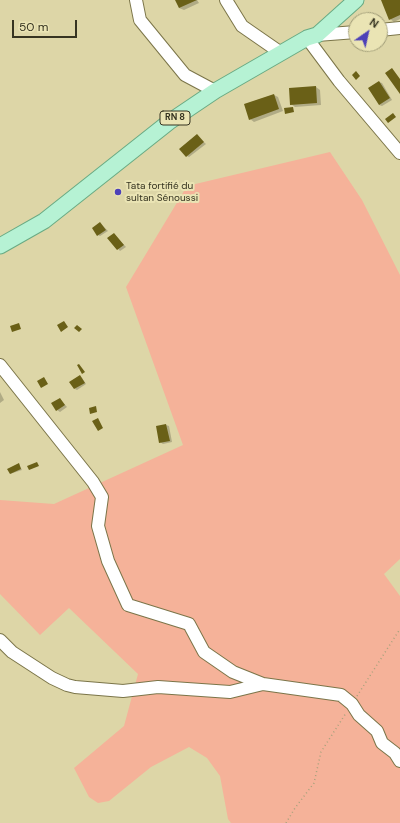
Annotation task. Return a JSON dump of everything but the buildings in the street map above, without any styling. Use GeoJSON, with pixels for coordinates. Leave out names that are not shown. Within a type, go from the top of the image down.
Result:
{"type":"FeatureCollection","features":[{"type":"Feature","properties":{"kind":"main road","name":"RN 8"},"geometry":{"type":"LineString","coordinates":[[0,246],[44,221],[169,122],[215,91],[312,37],[356,0]]}},
{"type":"Feature","properties":{"kind":"street"},"geometry":{"type":"LineString","coordinates":[[136,0],[140,20],[185,75],[215,91]]}},
{"type":"Feature","properties":{"kind":"street"},"geometry":{"type":"LineString","coordinates":[[226,0],[242,26],[281,53]]}},
{"type":"Feature","properties":{"kind":"street"},"geometry":{"type":"LineString","coordinates":[[388,29],[400,28]]}},
{"type":"Feature","properties":{"kind":"street"},"geometry":{"type":"LineString","coordinates":[[348,33],[312,37],[338,81],[400,153]]}},
{"type":"Feature","properties":{"kind":"street"},"geometry":{"type":"LineString","coordinates":[[0,365],[93,482],[102,497],[98,526],[108,561],[128,605],[189,624],[204,652],[233,672],[262,684],[341,695],[352,704],[359,715],[377,731],[382,743],[395,753],[400,761]]}},
{"type":"Feature","properties":{"kind":"street"},"geometry":{"type":"LineString","coordinates":[[0,640],[12,652],[52,678],[75,687],[123,691],[158,688],[230,692],[262,684]]}},
{"type":"Feature","properties":{"kind":"path"},"geometry":{"type":"LineString","coordinates":[[286,823],[295,808],[314,783],[321,752],[400,628]]}},
{"type":"Feature","properties":{"kind":"shaded area"},"geometry":{"type":"Polygon","coordinates":[[[330,152],[362,200],[400,275],[400,559],[384,574],[400,596],[400,823],[231,823],[228,819],[220,776],[207,758],[189,747],[151,767],[109,801],[98,803],[89,797],[74,768],[124,726],[138,674],[69,608],[40,635],[0,594],[0,500],[54,504],[183,445],[126,287],[187,186],[330,152]]]}},
{"type":"Feature","properties":{"kind":"place","name":"Tata fortifié du sultan Sénoussi"},"geometry":{"type":"Point","coordinates":[118,192]}}]}
